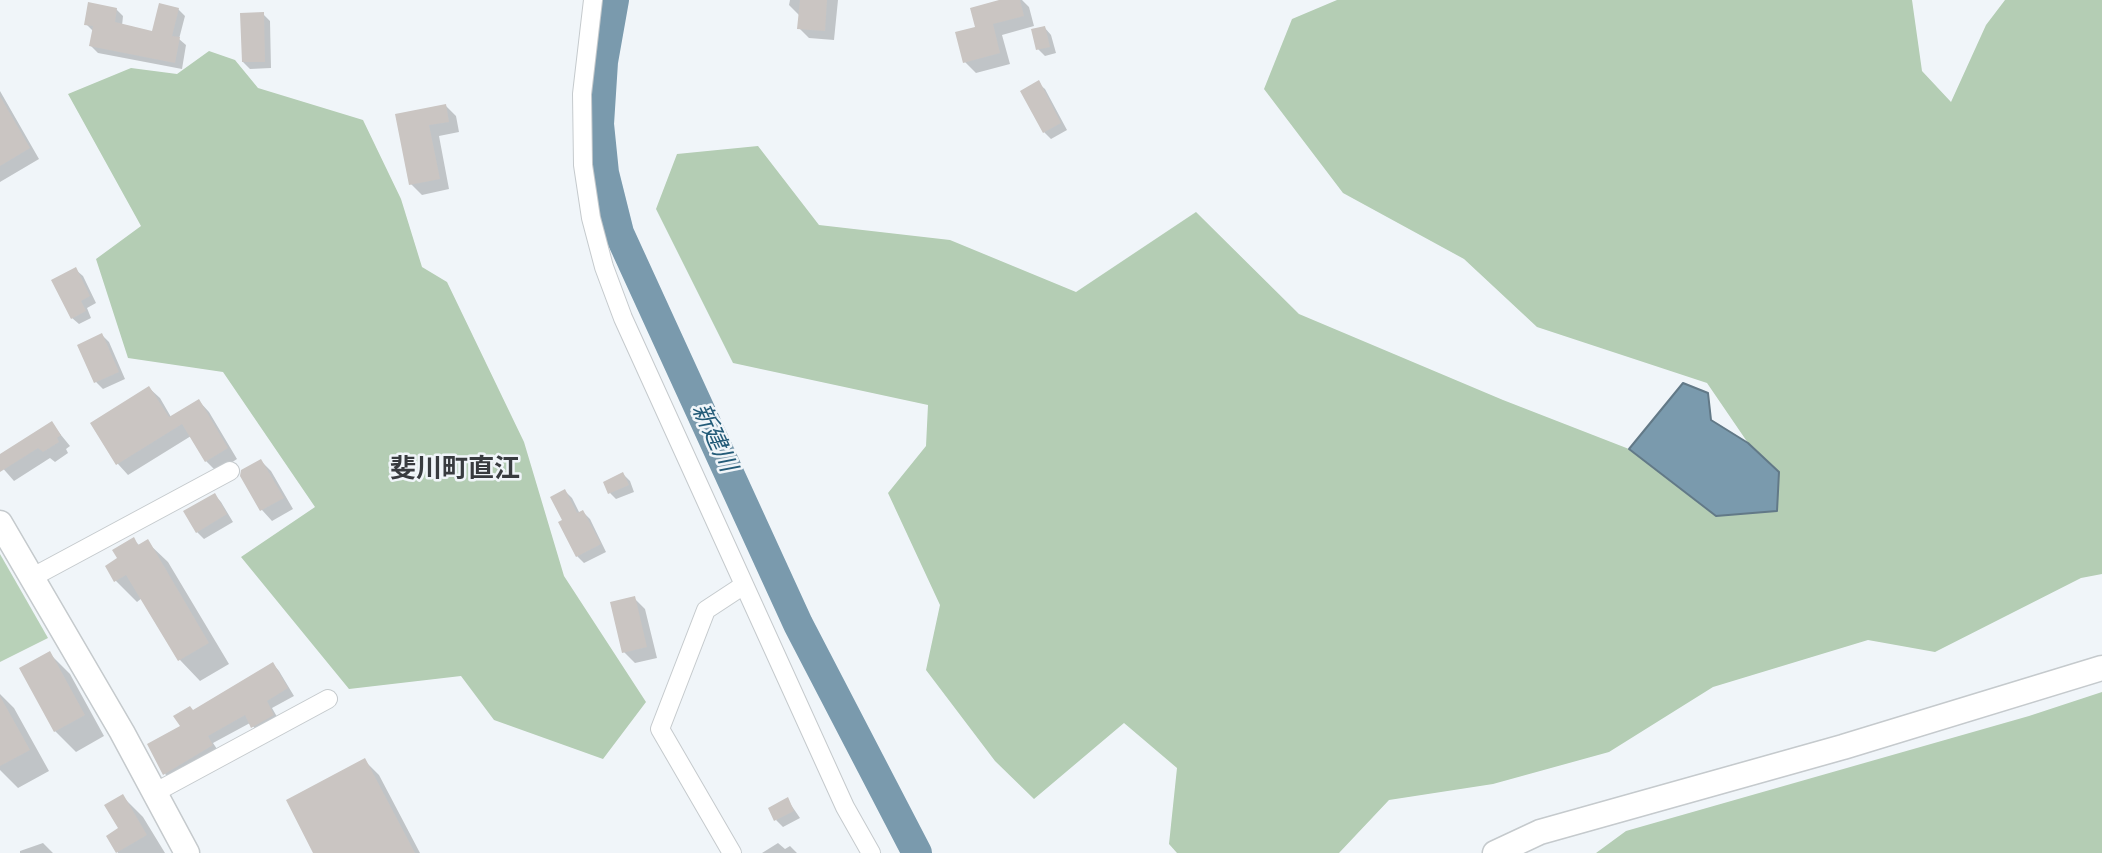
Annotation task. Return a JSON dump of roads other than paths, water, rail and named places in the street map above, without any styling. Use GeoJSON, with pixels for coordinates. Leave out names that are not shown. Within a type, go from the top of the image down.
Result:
{"type":"FeatureCollection","features":[{"type":"Feature","properties":{"kind":"street"},"geometry":{"type":"LineString","coordinates":[[593,0],[582,94],[583,164],[591,218],[604,267],[623,318],[845,807],[871,853]]}},
{"type":"Feature","properties":{"kind":"street"},"geometry":{"type":"LineString","coordinates":[[31,578],[230,471]]}},
{"type":"Feature","properties":{"kind":"street"},"geometry":{"type":"LineString","coordinates":[[0,523],[187,853]]}},
{"type":"Feature","properties":{"kind":"street"},"geometry":{"type":"LineString","coordinates":[[732,853],[660,729],[706,610],[744,585]]}},
{"type":"Feature","properties":{"kind":"street"},"geometry":{"type":"LineString","coordinates":[[1496,853],[1540,832],[1843,747],[2102,668]]}},
{"type":"Feature","properties":{"kind":"street"},"geometry":{"type":"LineString","coordinates":[[154,793],[328,699]]}},
{"type":"Feature","properties":{"kind":"water"},"geometry":{"type":"Polygon","coordinates":[[[1683,383],[1708,393],[1711,420],[1748,443],[1779,472],[1777,511],[1716,516],[1629,449],[1683,383]]]}},
{"type":"Feature","properties":{"kind":"waterway","name":"新建川"},"geometry":{"type":"LineString","coordinates":[[614,0],[603,62],[599,124],[604,173],[619,233],[798,624],[917,853]]}},
{"type":"Feature","properties":{"kind":"district","name":"斐川町直江"},"geometry":{"type":"Point","coordinates":[455,470]}}]}
